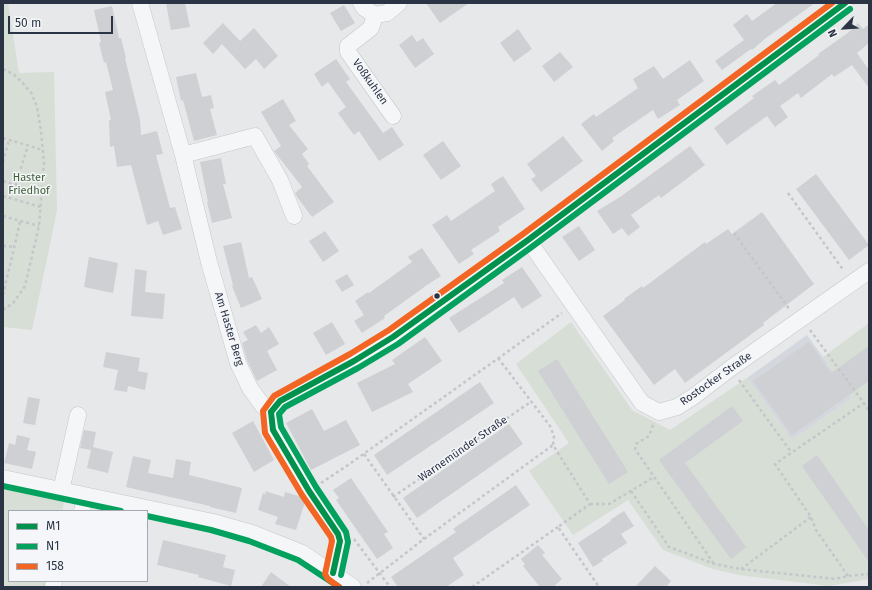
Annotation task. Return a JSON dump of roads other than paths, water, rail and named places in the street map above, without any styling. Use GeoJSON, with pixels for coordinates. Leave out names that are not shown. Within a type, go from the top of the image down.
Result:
{"type":"FeatureCollection","features":[{"type":"Feature","properties":{"kind":"street","name":"Am Haster Berg"},"geometry":{"type":"LineString","coordinates":[[140,3],[183,155],[209,262],[238,363],[250,388],[262,406],[271,412]]}},
{"type":"Feature","properties":{"kind":"street"},"geometry":{"type":"LineString","coordinates":[[361,3],[364,8],[374,16],[386,12],[399,3]]}},
{"type":"Feature","properties":{"kind":"street"},"geometry":{"type":"LineString","coordinates":[[333,573],[340,541],[338,534],[308,490],[273,430],[271,412],[280,401],[354,361],[393,337],[528,240],[845,3]]}},
{"type":"Feature","properties":{"kind":"street","name":"Voßkuhlen"},"geometry":{"type":"LineString","coordinates":[[374,16],[371,28],[348,46],[348,52],[393,116]]}},
{"type":"Feature","properties":{"kind":"street"},"geometry":{"type":"LineString","coordinates":[[183,155],[255,136],[280,180],[294,216]]}},
{"type":"Feature","properties":{"kind":"street","name":"Rostocker Straße"},"geometry":{"type":"LineString","coordinates":[[528,240],[642,403],[659,412],[677,407],[692,397],[869,271]]}},
{"type":"Feature","properties":{"kind":"street"},"geometry":{"type":"LineString","coordinates":[[61,490],[78,415]]}},
{"type":"Feature","properties":{"kind":"street"},"geometry":{"type":"LineString","coordinates":[[3,478],[61,490],[83,503],[131,510]]}},
{"type":"Feature","properties":{"kind":"street"},"geometry":{"type":"LineString","coordinates":[[148,512],[213,522],[252,533],[302,553],[353,587]]}},
{"type":"Feature","properties":{"kind":"park label","name":"Haster Friedhof"},"geometry":{"type":"Point","coordinates":[29,184]}}]}
